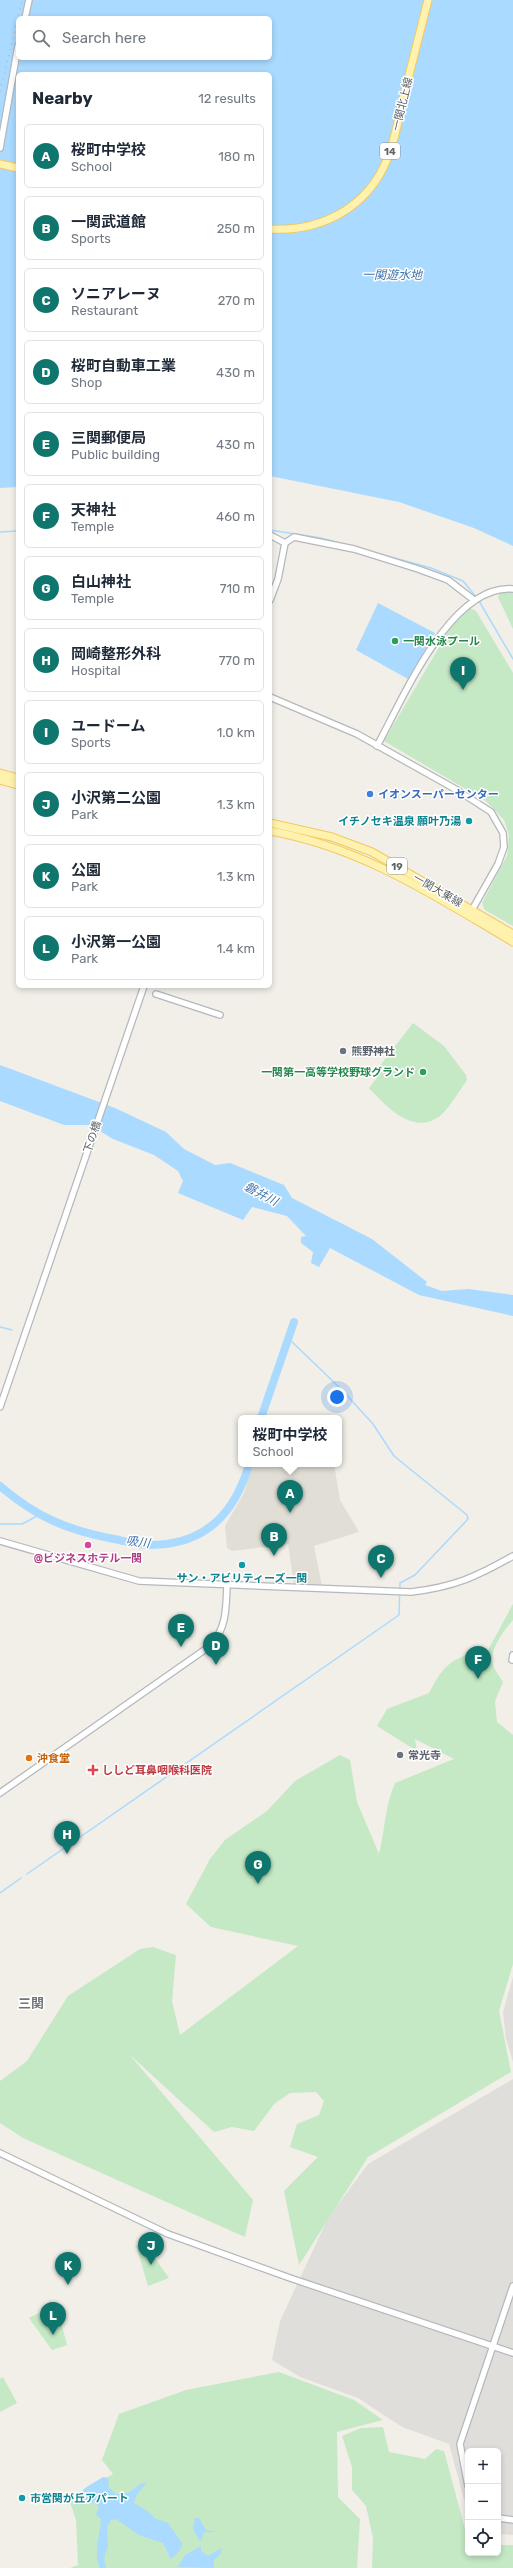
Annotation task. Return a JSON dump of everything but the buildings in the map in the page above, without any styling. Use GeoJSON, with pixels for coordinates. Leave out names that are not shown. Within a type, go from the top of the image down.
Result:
{"type":"FeatureCollection","features":[{"type":"Feature","properties":{"kind":"main road","name":"一関北上線"},"geometry":{"type":"LineString","coordinates":[[272,229],[300,229],[337,217],[353,206],[375,182],[385,163],[392,143],[428,0]]}},
{"type":"Feature","properties":{"kind":"main road"},"geometry":{"type":"LineString","coordinates":[[0,164],[16,168]]}},
{"type":"Feature","properties":{"kind":"main road"},"geometry":{"type":"LineString","coordinates":[[0,773],[16,777]]}},
{"type":"Feature","properties":{"kind":"main road"},"geometry":{"type":"LineString","coordinates":[[0,780],[16,784]]}},
{"type":"Feature","properties":{"kind":"main road","name":"一関大東線"},"geometry":{"type":"LineString","coordinates":[[272,823],[332,837],[372,852],[513,934]]}},
{"type":"Feature","properties":{"kind":"main road","name":"一関大東線"},"geometry":{"type":"LineString","coordinates":[[272,831],[320,842],[345,851],[396,875],[513,942]]}},
{"type":"Feature","properties":{"kind":"street"},"geometry":{"type":"LineString","coordinates":[[25,16],[29,0]]}},
{"type":"Feature","properties":{"kind":"street"},"geometry":{"type":"LineString","coordinates":[[0,148],[16,57]]}},
{"type":"Feature","properties":{"kind":"street"},"geometry":{"type":"LineString","coordinates":[[272,536],[285,543]]}},
{"type":"Feature","properties":{"kind":"street"},"geometry":{"type":"LineString","coordinates":[[272,595],[278,579],[285,543],[294,537],[354,549],[448,580],[474,600]]}},
{"type":"Feature","properties":{"kind":"street"},"geometry":{"type":"LineString","coordinates":[[377,746],[447,624],[474,600],[482,595],[505,589],[513,589]]}},
{"type":"Feature","properties":{"kind":"street"},"geometry":{"type":"LineString","coordinates":[[272,698],[357,734],[491,812],[498,821],[503,833],[502,856],[472,910]]}},
{"type":"Feature","properties":{"kind":"street","name":"下の橋"},"geometry":{"type":"LineString","coordinates":[[0,1407],[143,988]]}},
{"type":"Feature","properties":{"kind":"street"},"geometry":{"type":"LineString","coordinates":[[156,994],[220,1015]]}},
{"type":"Feature","properties":{"kind":"street"},"geometry":{"type":"LineString","coordinates":[[0,1541],[125,1578],[167,1583],[411,1592],[453,1586],[484,1573],[513,1556]]}},
{"type":"Feature","properties":{"kind":"street"},"geometry":{"type":"LineString","coordinates":[[0,1793],[210,1646],[220,1634],[224,1622],[227,1585]]}},
{"type":"Feature","properties":{"kind":"street"},"geometry":{"type":"LineString","coordinates":[[0,2152],[175,2237],[513,2353]]}},
{"type":"Feature","properties":{"kind":"street"},"geometry":{"type":"LineString","coordinates":[[468,2484],[460,2444],[513,2286]]}},
{"type":"Feature","properties":{"kind":"street"},"geometry":{"type":"LineString","coordinates":[[501,2518],[513,2520]]}},
{"type":"Feature","properties":{"kind":"shaded area"},"geometry":{"type":"Polygon","coordinates":[[[251,1467],[334,1467],[340,1500],[359,1532],[314,1546],[322,1586],[294,1585],[288,1544],[232,1551],[227,1548],[225,1526],[244,1493],[251,1467]]]}},
{"type":"Feature","properties":{"kind":"shaded area"},"geometry":{"type":"Polygon","coordinates":[[[513,1977],[513,2062],[506,2039],[503,2012],[513,1977]]]}},
{"type":"Feature","properties":{"kind":"shaded area"},"geometry":{"type":"Polygon","coordinates":[[[513,2079],[513,2535],[501,2534],[501,2448],[465,2448],[465,2503],[449,2444],[402,2427],[358,2398],[300,2377],[272,2360],[280,2321],[328,2218],[368,2164],[513,2079]]]}},
{"type":"Feature","properties":{"kind":"green space"},"geometry":{"type":"Polygon","coordinates":[[[505,590],[513,592],[513,629],[498,597],[500,592],[505,590]]]}},
{"type":"Feature","properties":{"kind":"green space"},"geometry":{"type":"Polygon","coordinates":[[[470,608],[476,611],[513,673],[513,926],[485,910],[482,903],[507,856],[509,835],[504,820],[486,801],[384,741],[451,627],[470,608]]]}},
{"type":"Feature","properties":{"kind":"green space","name":"一関第一高等学校野球グランド"},"geometry":{"type":"Polygon","coordinates":[[[413,1023],[444,1046],[466,1075],[467,1080],[452,1103],[441,1115],[431,1121],[421,1123],[411,1121],[393,1111],[369,1088],[383,1070],[379,1067],[413,1023]]]}},
{"type":"Feature","properties":{"kind":"green space"},"geometry":{"type":"Polygon","coordinates":[[[513,1604],[513,1620],[505,1629],[498,1641],[492,1659],[496,1672],[503,1682],[495,1701],[497,1722],[513,1735],[513,1964],[499,2011],[511,2072],[368,2157],[299,2265],[284,2191],[318,2157],[290,2147],[297,2124],[319,2115],[324,2101],[316,2092],[290,2093],[274,2104],[254,2131],[232,2127],[214,2132],[129,2054],[253,2200],[245,2237],[23,2138],[0,2123],[0,2081],[27,2061],[68,1996],[140,1949],[153,1947],[176,1955],[172,2001],[180,2035],[298,1946],[211,1927],[186,1904],[210,1859],[225,1840],[267,1811],[295,1781],[340,1755],[350,1760],[357,1802],[379,1854],[387,1809],[395,1783],[454,1759],[415,1739],[417,1751],[377,1726],[387,1709],[429,1693],[440,1675],[450,1664],[463,1656],[482,1648],[487,1652],[513,1604]]]}},
{"type":"Feature","properties":{"kind":"green space"},"geometry":{"type":"Polygon","coordinates":[[[136,2245],[152,2254],[169,2278],[148,2286],[136,2245]]]}},
{"type":"Feature","properties":{"kind":"green space"},"geometry":{"type":"Polygon","coordinates":[[[56,2304],[67,2345],[52,2350],[29,2318],[56,2304]]]}},
{"type":"Feature","properties":{"kind":"green space"},"geometry":{"type":"Polygon","coordinates":[[[279,2372],[354,2400],[383,2420],[337,2432],[338,2497],[360,2519],[357,2568],[70,2568],[78,2565],[76,2520],[69,2499],[113,2474],[102,2460],[119,2414],[186,2390],[279,2372]]]}},
{"type":"Feature","properties":{"kind":"green space"},"geometry":{"type":"Polygon","coordinates":[[[3,2377],[17,2403],[0,2412],[0,2379],[3,2377]]]}},
{"type":"Feature","properties":{"kind":"green space"},"geometry":{"type":"Polygon","coordinates":[[[383,2427],[389,2452],[425,2459],[436,2449],[444,2451],[465,2529],[465,2556],[501,2556],[501,2545],[513,2545],[513,2568],[372,2568],[373,2538],[366,2506],[352,2490],[352,2467],[342,2436],[361,2428],[383,2427]]]}},
{"type":"Feature","properties":{"kind":"water","name":"一関遊水地"},"geometry":{"type":"Polygon","coordinates":[[[0,0],[513,0],[513,546],[474,528],[399,502],[272,476],[272,72],[16,72],[16,487],[0,488],[0,0]]]}},
{"type":"Feature","properties":{"kind":"water","name":"一関水泳プール"},"geometry":{"type":"Polygon","coordinates":[[[378,603],[435,633],[408,679],[356,650],[378,603]]]}},
{"type":"Feature","properties":{"kind":"water","name":"磐井川"},"geometry":{"type":"Polygon","coordinates":[[[0,1065],[115,1108],[166,1132],[184,1149],[215,1165],[230,1163],[284,1185],[292,1198],[372,1239],[427,1282],[425,1285],[442,1291],[468,1289],[513,1295],[513,1316],[419,1295],[330,1248],[319,1267],[311,1263],[313,1252],[301,1243],[301,1237],[306,1236],[287,1216],[252,1207],[243,1220],[178,1193],[183,1181],[178,1171],[154,1155],[113,1139],[90,1125],[64,1125],[0,1101],[0,1065]]]}},
{"type":"Feature","properties":{"kind":"water"},"geometry":{"type":"Polygon","coordinates":[[[103,2477],[108,2478],[109,2488],[116,2494],[127,2493],[142,2483],[147,2482],[136,2496],[134,2503],[149,2512],[154,2518],[168,2523],[182,2543],[180,2550],[175,2556],[171,2559],[163,2543],[139,2535],[116,2519],[111,2520],[107,2526],[108,2548],[104,2558],[106,2568],[100,2568],[97,2551],[101,2519],[96,2515],[99,2506],[90,2500],[74,2500],[85,2488],[103,2477]]]}},
{"type":"Feature","properties":{"kind":"water"},"geometry":{"type":"Polygon","coordinates":[[[195,2518],[199,2518],[206,2530],[217,2532],[204,2532],[202,2540],[199,2540],[193,2529],[195,2518]]]}},
{"type":"Feature","properties":{"kind":"water"},"geometry":{"type":"Polygon","coordinates":[[[201,2546],[201,2551],[208,2556],[222,2548],[221,2553],[214,2560],[214,2568],[178,2567],[185,2555],[201,2546]]]}},
{"type":"Feature","properties":{"kind":"waterway"},"geometry":{"type":"LineString","coordinates":[[272,530],[321,538],[431,568],[463,581],[477,598]]}},
{"type":"Feature","properties":{"kind":"waterway"},"geometry":{"type":"LineString","coordinates":[[0,532],[16,531]]}},
{"type":"Feature","properties":{"kind":"waterway"},"geometry":{"type":"LineString","coordinates":[[479,601],[513,659]]}},
{"type":"Feature","properties":{"kind":"waterway","name":"吸川"},"geometry":{"type":"LineString","coordinates":[[262,1415],[294,1322]]}},
{"type":"Feature","properties":{"kind":"waterway"},"geometry":{"type":"LineString","coordinates":[[0,1327],[12,1330]]}},
{"type":"Feature","properties":{"kind":"waterway"},"geometry":{"type":"LineString","coordinates":[[27,1874],[399,1615],[400,1583],[415,1575],[468,1519],[467,1515],[394,1456],[373,1424],[342,1390],[289,1339]]}},
{"type":"Feature","properties":{"kind":"waterway","name":"吸川"},"geometry":{"type":"LineString","coordinates":[[0,1486],[13,1497],[39,1514],[53,1521],[81,1531],[136,1544],[169,1544],[201,1533],[226,1512],[243,1482],[248,1467]]}},
{"type":"Feature","properties":{"kind":"waterway"},"geometry":{"type":"LineString","coordinates":[[0,1524],[22,1524],[39,1515]]}},
{"type":"Feature","properties":{"kind":"waterway"},"geometry":{"type":"LineString","coordinates":[[0,1893],[21,1878]]}},
{"type":"Feature","properties":{"kind":"railway"},"geometry":{"type":"LineString","coordinates":[[18,16],[22,0]]}},
{"type":"Feature","properties":{"kind":"railway"},"geometry":{"type":"LineString","coordinates":[[0,91],[16,25]]}},
{"type":"Feature","properties":{"kind":"place","name":"一関水泳プール"},"geometry":{"type":"Point","coordinates":[395,641]}},
{"type":"Feature","properties":{"kind":"place","name":"ユードーム"},"geometry":{"type":"Point","coordinates":[463,690]}},
{"type":"Feature","properties":{"kind":"place","name":"イオンスーパーセンター"},"geometry":{"type":"Point","coordinates":[370,794]}},
{"type":"Feature","properties":{"kind":"place","name":"イチノセキ温泉 願叶乃湯"},"geometry":{"type":"Point","coordinates":[469,821]}},
{"type":"Feature","properties":{"kind":"place","name":"熊野神社"},"geometry":{"type":"Point","coordinates":[343,1051]}},
{"type":"Feature","properties":{"kind":"place","name":"一関第一高等学校野球グランド"},"geometry":{"type":"Point","coordinates":[423,1072]}},
{"type":"Feature","properties":{"kind":"place","name":"桜町中学校"},"geometry":{"type":"Point","coordinates":[290,1513]}},
{"type":"Feature","properties":{"kind":"place","name":"@ビジネスホテル一関"},"geometry":{"type":"Point","coordinates":[88,1545]}},
{"type":"Feature","properties":{"kind":"place","name":"一関武道館"},"geometry":{"type":"Point","coordinates":[274,1556]}},
{"type":"Feature","properties":{"kind":"place","name":"サン・アビリティーズ一関"},"geometry":{"type":"Point","coordinates":[242,1565]}},
{"type":"Feature","properties":{"kind":"place","name":"ソニアレーヌ"},"geometry":{"type":"Point","coordinates":[381,1578]}},
{"type":"Feature","properties":{"kind":"place","name":"三関郵便局"},"geometry":{"type":"Point","coordinates":[181,1647]}},
{"type":"Feature","properties":{"kind":"place","name":"桜町自動車工業"},"geometry":{"type":"Point","coordinates":[216,1665]}},
{"type":"Feature","properties":{"kind":"place","name":"天神社"},"geometry":{"type":"Point","coordinates":[478,1679]}},
{"type":"Feature","properties":{"kind":"place","name":"常光寺"},"geometry":{"type":"Point","coordinates":[400,1755]}},
{"type":"Feature","properties":{"kind":"place","name":"沖食堂"},"geometry":{"type":"Point","coordinates":[29,1758]}},
{"type":"Feature","properties":{"kind":"place","name":"ししど耳鼻咽喉科医院"},"geometry":{"type":"Point","coordinates":[93,1770]}},
{"type":"Feature","properties":{"kind":"place","name":"岡崎整形外科"},"geometry":{"type":"Point","coordinates":[67,1854]}},
{"type":"Feature","properties":{"kind":"place","name":"白山神社"},"geometry":{"type":"Point","coordinates":[258,1884]}},
{"type":"Feature","properties":{"kind":"place","name":"小沢第二公園"},"geometry":{"type":"Point","coordinates":[151,2265]}},
{"type":"Feature","properties":{"kind":"place","name":"公園"},"geometry":{"type":"Point","coordinates":[68,2285]}},
{"type":"Feature","properties":{"kind":"place","name":"小沢第一公園"},"geometry":{"type":"Point","coordinates":[53,2335]}},
{"type":"Feature","properties":{"kind":"place","name":"市営関が丘アパート"},"geometry":{"type":"Point","coordinates":[22,2498]}},
{"type":"Feature","properties":{"kind":"district","name":"三関"},"geometry":{"type":"Point","coordinates":[31,2003]}}]}
